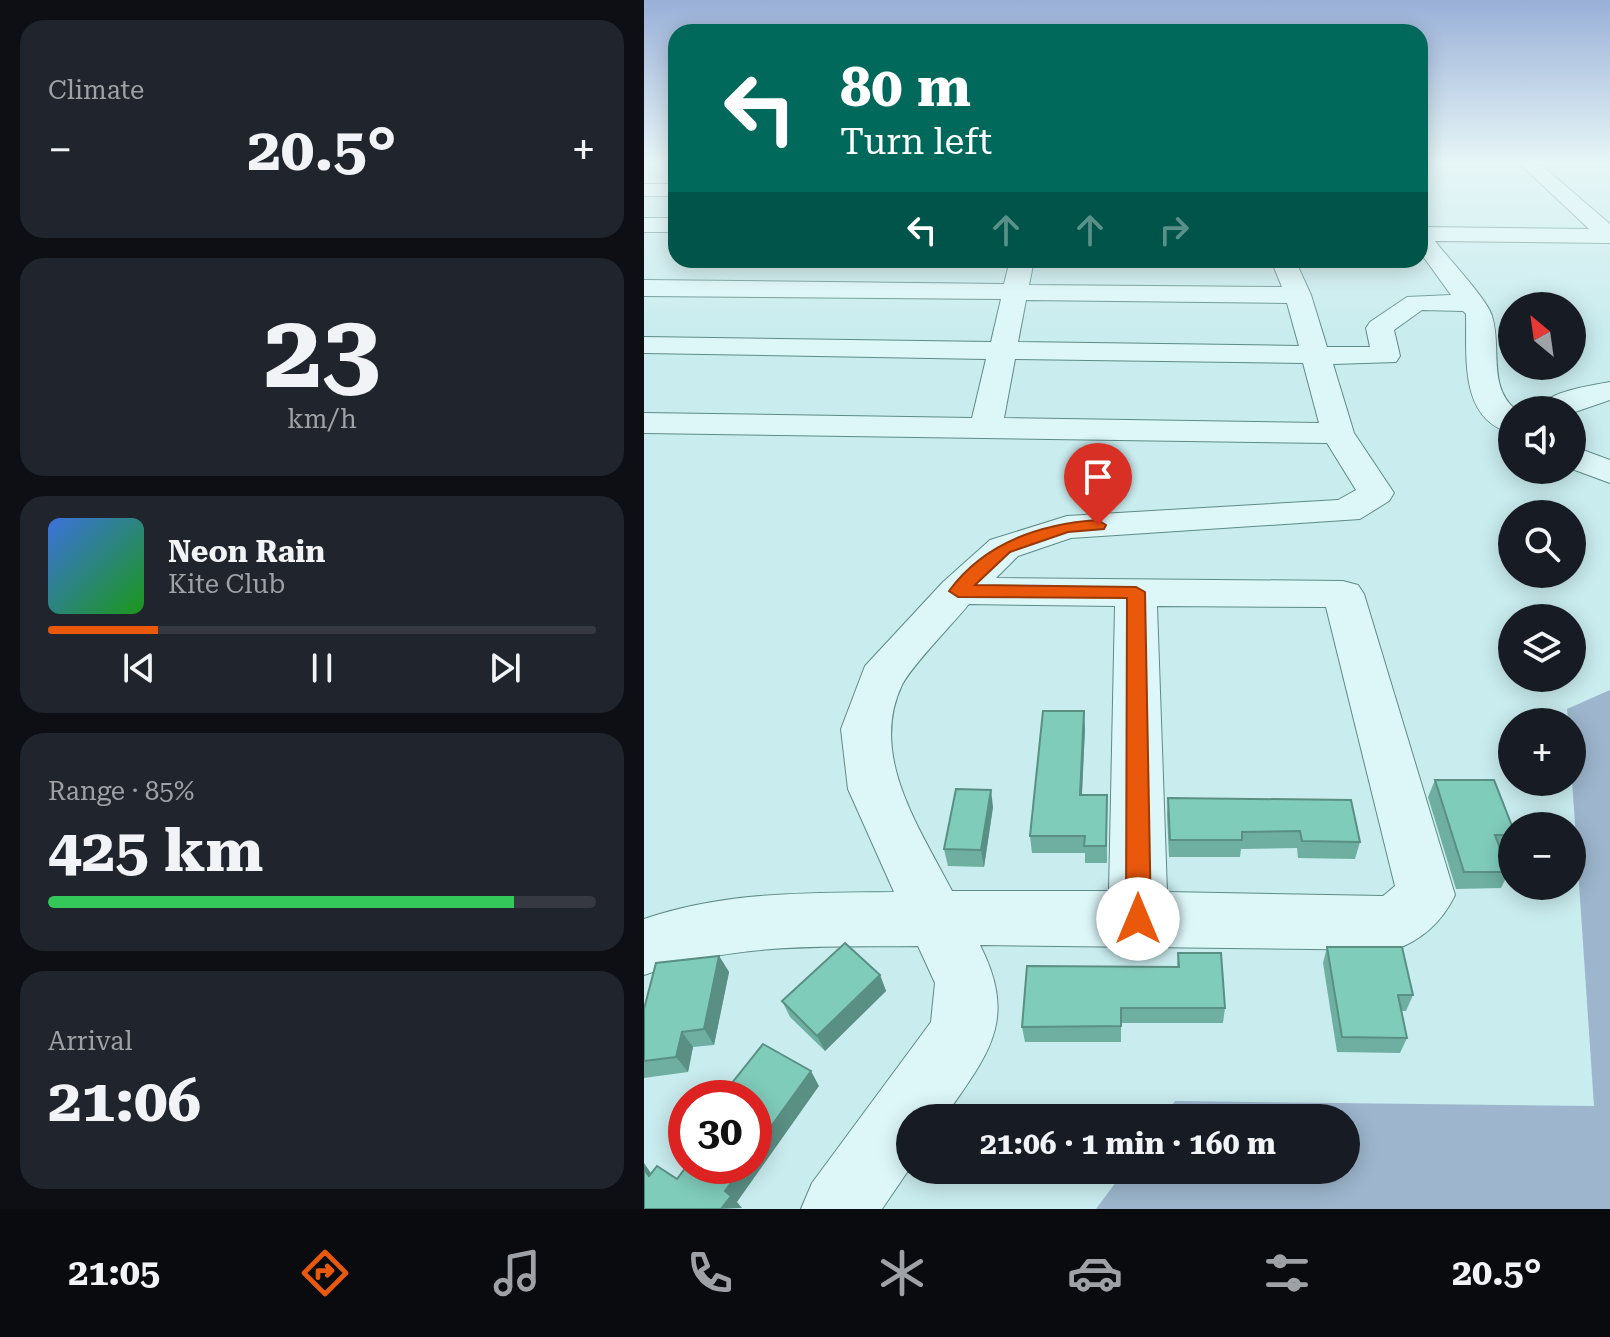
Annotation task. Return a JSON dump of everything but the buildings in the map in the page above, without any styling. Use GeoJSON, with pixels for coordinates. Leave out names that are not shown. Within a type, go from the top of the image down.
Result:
{"type":"FeatureCollection","features":[{"type":"Feature","properties":{"kind":"street"},"geometry":{"type":"LineString","coordinates":[[1591,219],[1610,236]]}},
{"type":"Feature","properties":{"kind":"street"},"geometry":{"type":"LineString","coordinates":[[644,225],[668,225]]}},
{"type":"Feature","properties":{"kind":"street"},"geometry":{"type":"LineString","coordinates":[[1428,235],[1610,236]]}},
{"type":"Feature","properties":{"kind":"street"},"geometry":{"type":"LineString","coordinates":[[1428,246],[1479,314],[1483,381],[1490,404],[1498,411]]}},
{"type":"Feature","properties":{"kind":"street"},"geometry":{"type":"LineString","coordinates":[[986,428],[1020,268]]}},
{"type":"Feature","properties":{"kind":"street"},"geometry":{"type":"LineString","coordinates":[[838,1209],[963,1034],[966,982],[933,919],[874,789],[865,729],[881,678],[958,591],[1004,548],[1035,535],[1067,527],[1347,511],[1376,493],[1338,433],[1298,295],[1286,268]]}},
{"type":"Feature","properties":{"kind":"street"},"geometry":{"type":"LineString","coordinates":[[644,288],[877,309],[1003,350],[1386,356],[1380,328],[1416,302],[1471,303]]}},
{"type":"Feature","properties":{"kind":"street"},"geometry":{"type":"LineString","coordinates":[[644,345],[877,309],[1015,292],[1298,295]]}},
{"type":"Feature","properties":{"kind":"street"},"geometry":{"type":"LineString","coordinates":[[1586,396],[1610,391]]}},
{"type":"Feature","properties":{"kind":"street"},"geometry":{"type":"LineString","coordinates":[[644,423],[1338,433]]}},
{"type":"Feature","properties":{"kind":"street"},"geometry":{"type":"LineString","coordinates":[[1586,462],[1610,473]]}},
{"type":"Feature","properties":{"kind":"street"},"geometry":{"type":"LineString","coordinates":[[644,947],[672,935],[735,924],[933,919],[1394,923],[1426,895],[1343,594],[958,591]]}},
{"type":"Feature","properties":{"kind":"street"},"geometry":{"type":"LineString","coordinates":[[1136,592],[1138,919]]}},
{"type":"Feature","properties":{"kind":"shaded area"},"geometry":{"type":"Polygon","coordinates":[[[1610,690],[1610,1209],[1096,1209],[1115,1184],[1360,1184],[1360,1104],[1173,1104],[1175,1101],[1594,1106],[1580,900],[1586,900],[1586,812],[1574,812],[1573,796],[1586,796],[1586,708],[1569,708],[1610,690]]]}},
{"type":"Feature","properties":{"kind":"route"},"geometry":{"type":"LineString","coordinates":[[1098,525],[1067,527],[1035,535],[1004,548],[958,591],[1136,592],[1138,919]]}}]}
